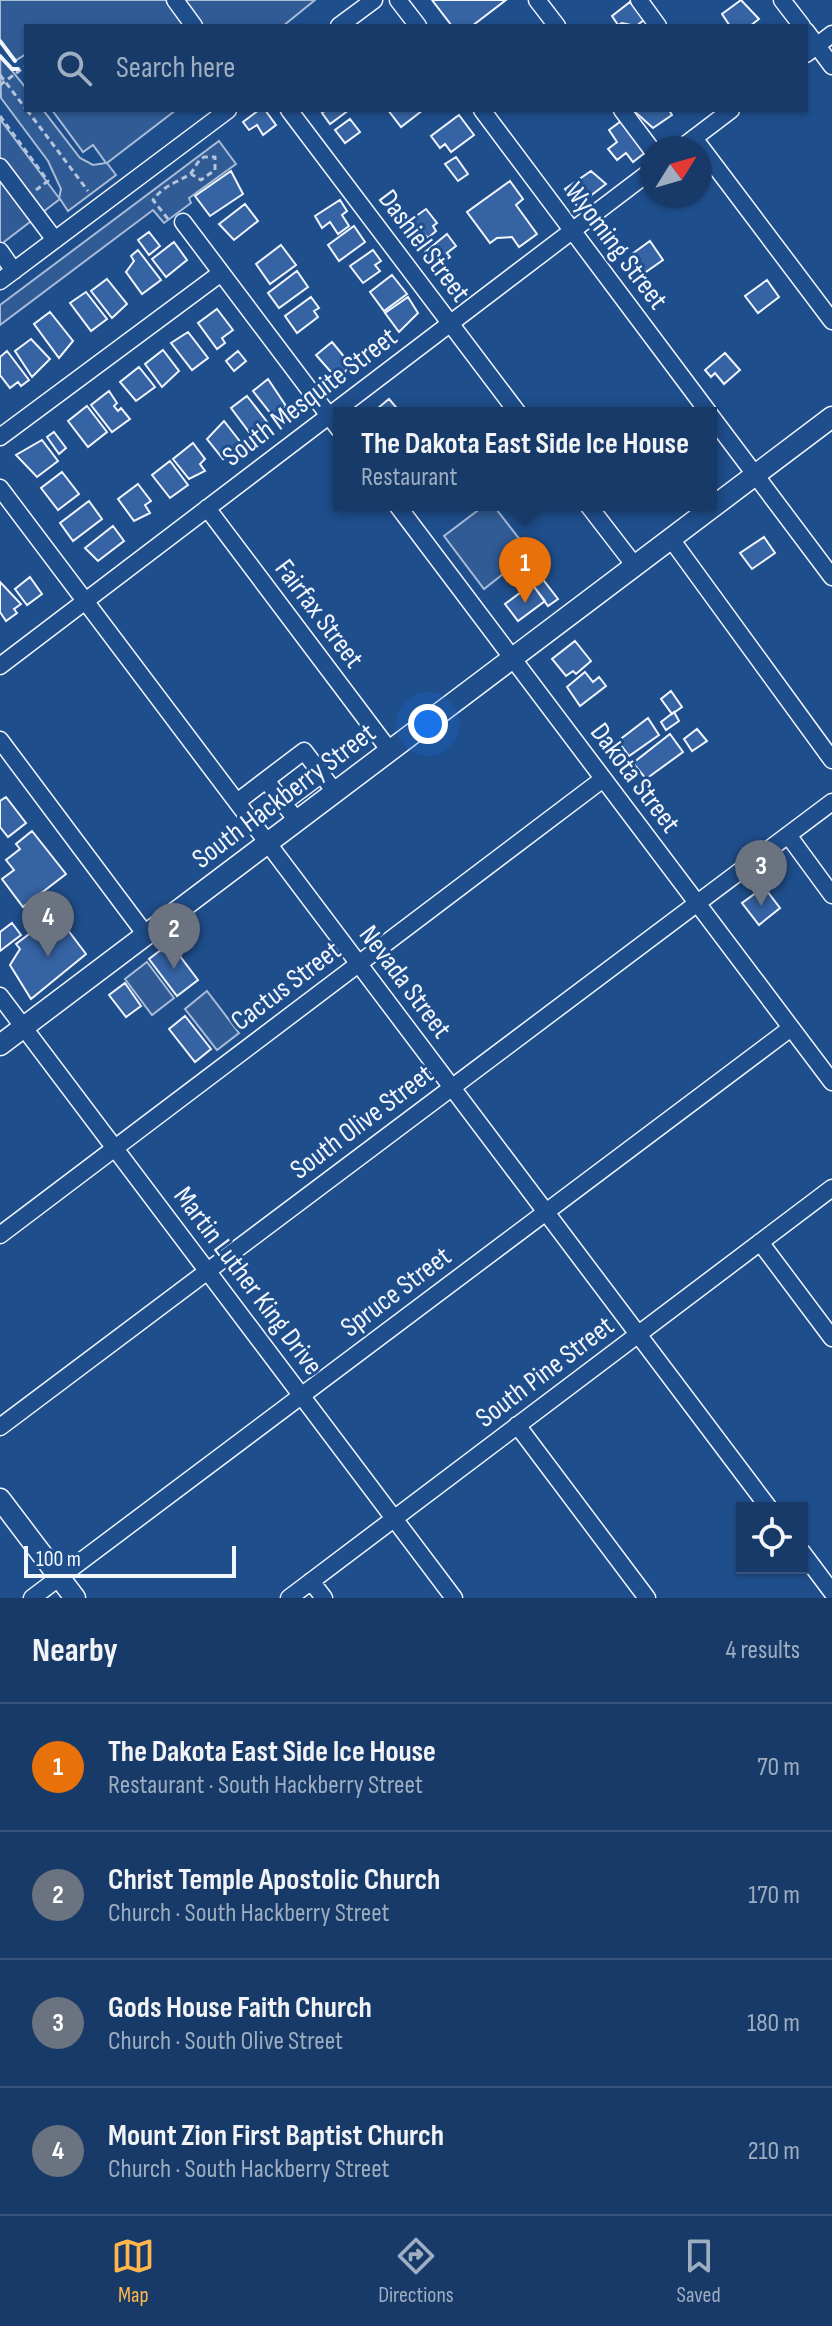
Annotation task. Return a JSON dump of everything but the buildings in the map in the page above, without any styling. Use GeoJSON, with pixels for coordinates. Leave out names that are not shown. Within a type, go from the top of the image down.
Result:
{"type":"FeatureCollection","features":[{"type":"Feature","properties":{"kind":"main road","name":"South Hackberry Street"},"geometry":{"type":"LineString","coordinates":[[717,504],[832,417]]}},
{"type":"Feature","properties":{"kind":"main road","name":"South Hackberry Street"},"geometry":{"type":"LineString","coordinates":[[0,1045],[708,511]]}},
{"type":"Feature","properties":{"kind":"main road"},"geometry":{"type":"LineString","coordinates":[[0,1499],[75,1598]]}},
{"type":"Feature","properties":{"kind":"street"},"geometry":{"type":"LineString","coordinates":[[175,0],[193,24]]}},
{"type":"Feature","properties":{"kind":"street"},"geometry":{"type":"LineString","coordinates":[[342,24],[374,0]]}},
{"type":"Feature","properties":{"kind":"street"},"geometry":{"type":"LineString","coordinates":[[398,0],[416,24]]}},
{"type":"Feature","properties":{"kind":"street"},"geometry":{"type":"LineString","coordinates":[[537,0],[555,24]]}},
{"type":"Feature","properties":{"kind":"street"},"geometry":{"type":"LineString","coordinates":[[639,0],[657,24]]}},
{"type":"Feature","properties":{"kind":"street"},"geometry":{"type":"LineString","coordinates":[[782,0],[800,24]]}},
{"type":"Feature","properties":{"kind":"street"},"geometry":{"type":"LineString","coordinates":[[832,34],[812,50],[832,66]]}},
{"type":"Feature","properties":{"kind":"street"},"geometry":{"type":"LineString","coordinates":[[0,281],[225,112]]}},
{"type":"Feature","properties":{"kind":"street","name":"Dashiel Street"},"geometry":{"type":"LineString","coordinates":[[291,112],[513,407]]}},
{"type":"Feature","properties":{"kind":"street","name":"Wyoming Street"},"geometry":{"type":"LineString","coordinates":[[484,112],[705,407]]}},
{"type":"Feature","properties":{"kind":"street"},"geometry":{"type":"LineString","coordinates":[[624,112],[642,136]]}},
{"type":"Feature","properties":{"kind":"street"},"geometry":{"type":"LineString","coordinates":[[697,136],[726,112]]}},
{"type":"Feature","properties":{"kind":"street"},"geometry":{"type":"LineString","coordinates":[[0,167],[55,240]]}},
{"type":"Feature","properties":{"kind":"street"},"geometry":{"type":"LineString","coordinates":[[712,173],[832,321]]}},
{"type":"Feature","properties":{"kind":"street","name":"South Mesquite Street"},"geometry":{"type":"LineString","coordinates":[[339,407],[640,179]]}},
{"type":"Feature","properties":{"kind":"street"},"geometry":{"type":"LineString","coordinates":[[183,222],[333,421]]}},
{"type":"Feature","properties":{"kind":"street"},"geometry":{"type":"LineString","coordinates":[[0,251],[14,271]]}},
{"type":"Feature","properties":{"kind":"street"},"geometry":{"type":"LineString","coordinates":[[0,437],[221,273]]}},
{"type":"Feature","properties":{"kind":"street","name":"South Mesquite Street"},"geometry":{"type":"LineString","coordinates":[[0,666],[333,411]]}},
{"type":"Feature","properties":{"kind":"street","name":"Wyoming Street"},"geometry":{"type":"LineString","coordinates":[[717,423],[832,577]]}},
{"type":"Feature","properties":{"kind":"street","name":"Nevada Street"},"geometry":{"type":"LineString","coordinates":[[0,488],[764,1502]]}},
{"type":"Feature","properties":{"kind":"street","name":"Fairfax Street"},"geometry":{"type":"LineString","coordinates":[[207,508],[390,751]]}},
{"type":"Feature","properties":{"kind":"street","name":"Dakota Street"},"geometry":{"type":"LineString","coordinates":[[401,511],[832,1082]]}},
{"type":"Feature","properties":{"kind":"street"},"geometry":{"type":"LineString","coordinates":[[593,511],[635,566]]}},
{"type":"Feature","properties":{"kind":"street"},"geometry":{"type":"LineString","coordinates":[[671,539],[832,760]]}},
{"type":"Feature","properties":{"kind":"street"},"geometry":{"type":"LineString","coordinates":[[0,740],[146,935]]}},
{"type":"Feature","properties":{"kind":"street"},"geometry":{"type":"LineString","coordinates":[[237,802],[304,751],[335,792]]}},
{"type":"Feature","properties":{"kind":"street"},"geometry":{"type":"LineString","coordinates":[[283,803],[322,774]]}},
{"type":"Feature","properties":{"kind":"street","name":"Cactus Street"},"geometry":{"type":"LineString","coordinates":[[0,1235],[603,779]]}},
{"type":"Feature","properties":{"kind":"street"},"geometry":{"type":"LineString","coordinates":[[266,780],[297,821]]}},
{"type":"Feature","properties":{"kind":"street","name":"South Olive Street"},"geometry":{"type":"LineString","coordinates":[[0,1427],[832,802]]}},
{"type":"Feature","properties":{"kind":"street"},"geometry":{"type":"LineString","coordinates":[[788,835],[832,895]]}},
{"type":"Feature","properties":{"kind":"street","name":"Martin Luther King Drive"},"geometry":{"type":"LineString","coordinates":[[0,996],[454,1598]]}},
{"type":"Feature","properties":{"kind":"street","name":"Spruce Street"},"geometry":{"type":"LineString","coordinates":[[32,1598],[791,1028]]}},
{"type":"Feature","properties":{"kind":"street","name":"South Pine Street"},"geometry":{"type":"LineString","coordinates":[[289,1598],[832,1188]]}},
{"type":"Feature","properties":{"kind":"street"},"geometry":{"type":"LineString","coordinates":[[760,1242],[832,1338]]}},
{"type":"Feature","properties":{"kind":"street"},"geometry":{"type":"LineString","coordinates":[[517,1425],[647,1598]]}},
{"type":"Feature","properties":{"kind":"street"},"geometry":{"type":"LineString","coordinates":[[808,1560],[832,1592]]}},
{"type":"Feature","properties":{"kind":"street"},"geometry":{"type":"LineString","coordinates":[[311,1581],[324,1598]]}},
{"type":"Feature","properties":{"kind":"path"},"geometry":{"type":"LineString","coordinates":[[0,85],[24,68]]}},
{"type":"Feature","properties":{"kind":"path"},"geometry":{"type":"LineString","coordinates":[[0,75],[24,107]]}},
{"type":"Feature","properties":{"kind":"path"},"geometry":{"type":"LineString","coordinates":[[28,112],[88,191]]}},
{"type":"Feature","properties":{"kind":"path"},"geometry":{"type":"LineString","coordinates":[[0,116],[48,181],[36,190]]}},
{"type":"Feature","properties":{"kind":"path"},"geometry":{"type":"LineString","coordinates":[[183,222],[170,221],[153,200],[177,178],[191,174],[204,157],[215,157],[215,170],[207,178],[201,180],[191,174]]}},
{"type":"Feature","properties":{"kind":"shaded area"},"geometry":{"type":"Polygon","coordinates":[[[0,0],[315,0],[285,24],[24,24],[24,55],[15,61],[0,41],[0,0]]]}},
{"type":"Feature","properties":{"kind":"shaded area"},"geometry":{"type":"Polygon","coordinates":[[[0,56],[24,86],[24,112],[45,112],[80,158],[93,165],[106,163],[93,145],[83,152],[53,112],[173,112],[107,163],[116,175],[68,211],[60,199],[0,245],[0,119],[59,198],[61,189],[48,161],[1,98],[0,56]]]}},
{"type":"Feature","properties":{"kind":"shaded area"},"geometry":{"type":"Polygon","coordinates":[[[219,141],[236,164],[189,198],[191,203],[164,223],[153,210],[0,325],[0,305],[219,141]]]}},
{"type":"Feature","properties":{"kind":"shaded area"},"geometry":{"type":"Polygon","coordinates":[[[477,511],[498,511],[524,545],[526,556],[484,589],[444,536],[477,511]]]}},
{"type":"Feature","properties":{"kind":"shaded area"},"geometry":{"type":"Polygon","coordinates":[[[147,962],[174,998],[152,1015],[125,979],[147,962]]]}},
{"type":"Feature","properties":{"kind":"shaded area"},"geometry":{"type":"Polygon","coordinates":[[[207,991],[239,1033],[217,1050],[185,1009],[207,991]]]}},
{"type":"Feature","properties":{"kind":"wall"},"geometry":{"type":"LineString","coordinates":[[0,41],[15,61]]}},
{"type":"Feature","properties":{"kind":"wall"},"geometry":{"type":"LineString","coordinates":[[0,56],[12,69],[18,69]]}},
{"type":"Feature","properties":{"kind":"place","name":"The Dakota East Side Ice House"},"geometry":{"type":"Point","coordinates":[525,603]}},
{"type":"Feature","properties":{"kind":"place","name":"Gods House Faith Church"},"geometry":{"type":"Point","coordinates":[761,906]}},
{"type":"Feature","properties":{"kind":"place","name":"Mount Zion First Baptist Church"},"geometry":{"type":"Point","coordinates":[48,957]}},
{"type":"Feature","properties":{"kind":"place","name":"Christ Temple Apostolic Church"},"geometry":{"type":"Point","coordinates":[174,969]}}]}
